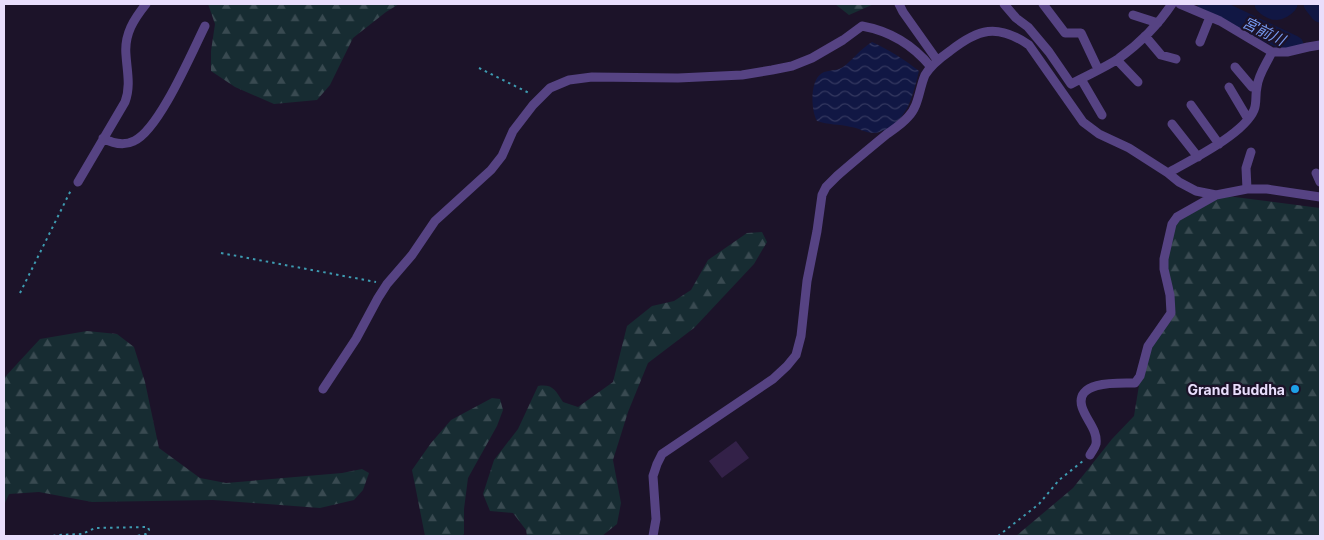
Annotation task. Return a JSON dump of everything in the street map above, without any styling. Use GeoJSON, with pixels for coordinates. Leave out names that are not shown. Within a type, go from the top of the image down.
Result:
{"type":"FeatureCollection","features":[{"type":"Feature","properties":{"kind":"street"},"geometry":{"type":"LineString","coordinates":[[78,182],[129,93],[125,52],[127,37],[132,22],[146,4]]}},
{"type":"Feature","properties":{"kind":"street"},"geometry":{"type":"LineString","coordinates":[[899,4],[934,64]]}},
{"type":"Feature","properties":{"kind":"street"},"geometry":{"type":"LineString","coordinates":[[1004,4],[1016,18],[1028,27],[1049,52],[1071,84],[1117,60],[1133,48],[1158,23],[1172,4]]}},
{"type":"Feature","properties":{"kind":"street"},"geometry":{"type":"LineString","coordinates":[[1043,4],[1065,33],[1081,33],[1098,69]]}},
{"type":"Feature","properties":{"kind":"street"},"geometry":{"type":"LineString","coordinates":[[1180,4],[1210,17],[1272,52],[1287,52],[1308,46],[1320,45]]}},
{"type":"Feature","properties":{"kind":"street"},"geometry":{"type":"LineString","coordinates":[[1133,15],[1158,23]]}},
{"type":"Feature","properties":{"kind":"street"},"geometry":{"type":"LineString","coordinates":[[1200,42],[1210,17]]}},
{"type":"Feature","properties":{"kind":"street"},"geometry":{"type":"LineString","coordinates":[[104,138],[110,142],[118,143],[133,141],[154,122],[205,26]]}},
{"type":"Feature","properties":{"kind":"street"},"geometry":{"type":"LineString","coordinates":[[323,389],[356,339],[387,284],[412,255],[436,221],[491,170],[502,156],[513,131],[539,98],[550,88],[569,80],[592,77],[678,78],[742,75],[772,70],[792,66],[812,58],[843,40],[862,26],[877,29],[896,38],[934,64]]}},
{"type":"Feature","properties":{"kind":"street"},"geometry":{"type":"LineString","coordinates":[[653,536],[656,519],[653,476],[662,454],[773,379],[796,355],[801,336],[807,280],[818,231],[822,195],[826,187],[836,176],[909,117],[917,103],[925,76],[934,64],[964,40],[985,31],[999,32],[1021,40],[1035,52],[1082,122],[1099,134],[1129,148],[1179,182],[1196,191],[1216,195]]}},
{"type":"Feature","properties":{"kind":"street"},"geometry":{"type":"LineString","coordinates":[[1145,36],[1161,55],[1176,59]]}},
{"type":"Feature","properties":{"kind":"street"},"geometry":{"type":"LineString","coordinates":[[1168,173],[1219,144],[1248,119],[1256,106],[1256,87],[1272,52]]}},
{"type":"Feature","properties":{"kind":"street"},"geometry":{"type":"LineString","coordinates":[[1117,60],[1138,82]]}},
{"type":"Feature","properties":{"kind":"street"},"geometry":{"type":"LineString","coordinates":[[1235,67],[1252,86],[1256,87]]}},
{"type":"Feature","properties":{"kind":"street"},"geometry":{"type":"LineString","coordinates":[[1081,78],[1102,115]]}},
{"type":"Feature","properties":{"kind":"street"},"geometry":{"type":"LineString","coordinates":[[1229,87],[1248,119]]}},
{"type":"Feature","properties":{"kind":"street"},"geometry":{"type":"LineString","coordinates":[[1191,105],[1219,144]]}},
{"type":"Feature","properties":{"kind":"street"},"geometry":{"type":"LineString","coordinates":[[1172,124],[1198,157]]}},
{"type":"Feature","properties":{"kind":"street"},"geometry":{"type":"LineString","coordinates":[[1246,189],[1246,168],[1251,152]]}},
{"type":"Feature","properties":{"kind":"street"},"geometry":{"type":"LineString","coordinates":[[1316,173],[1320,182]]}},
{"type":"Feature","properties":{"kind":"street"},"geometry":{"type":"LineString","coordinates":[[1090,455],[1096,446],[1095,435],[1082,408],[1081,401],[1085,393],[1096,385],[1105,383],[1135,383],[1140,376],[1148,346],[1170,313],[1170,295],[1164,269],[1172,224],[1177,217],[1216,195],[1246,189],[1284,191],[1320,197]]}},
{"type":"Feature","properties":{"kind":"path"},"geometry":{"type":"LineString","coordinates":[[479,68],[539,98]]}},
{"type":"Feature","properties":{"kind":"path"},"geometry":{"type":"LineString","coordinates":[[20,293],[63,204],[72,187],[78,182]]}},
{"type":"Feature","properties":{"kind":"path"},"geometry":{"type":"LineString","coordinates":[[221,253],[387,284]]}},
{"type":"Feature","properties":{"kind":"path"},"geometry":{"type":"LineString","coordinates":[[998,536],[1039,504],[1059,480],[1090,455]]}},
{"type":"Feature","properties":{"kind":"path"},"geometry":{"type":"LineString","coordinates":[[54,536],[57,534],[82,534],[95,528],[148,527],[149,530],[146,534],[137,536]]}},
{"type":"Feature","properties":{"kind":"green space"},"geometry":{"type":"Polygon","coordinates":[[[208,4],[399,4],[353,38],[330,85],[317,100],[274,104],[235,87],[211,71],[211,51],[215,24],[208,4]]]}},
{"type":"Feature","properties":{"kind":"green space"},"geometry":{"type":"Polygon","coordinates":[[[835,4],[874,4],[849,15],[835,4]]]}},
{"type":"Feature","properties":{"kind":"green space"},"geometry":{"type":"Polygon","coordinates":[[[1227,196],[1320,208],[1320,536],[1016,536],[1073,488],[1112,439],[1134,416],[1139,385],[1153,340],[1168,309],[1165,269],[1171,231],[1184,208],[1227,196]]]}},
{"type":"Feature","properties":{"kind":"green space"},"geometry":{"type":"Polygon","coordinates":[[[762,232],[767,242],[754,264],[694,328],[648,363],[628,412],[613,460],[621,503],[617,524],[602,536],[527,536],[526,530],[513,513],[490,511],[483,494],[494,460],[518,429],[538,386],[550,387],[556,391],[563,402],[578,407],[613,382],[627,326],[652,306],[674,301],[691,290],[708,260],[747,233],[762,232]]]}},
{"type":"Feature","properties":{"kind":"green space"},"geometry":{"type":"Polygon","coordinates":[[[87,331],[117,334],[134,347],[145,382],[159,448],[200,478],[226,483],[342,473],[362,469],[369,473],[363,490],[354,500],[320,508],[213,500],[92,502],[39,492],[9,494],[4,505],[4,378],[40,339],[87,331]]]}},
{"type":"Feature","properties":{"kind":"green space"},"geometry":{"type":"Polygon","coordinates":[[[492,398],[500,399],[503,410],[497,426],[468,478],[464,509],[464,534],[462,536],[425,536],[412,470],[431,443],[451,420],[492,398]]]}},
{"type":"Feature","properties":{"kind":"water"},"geometry":{"type":"Polygon","coordinates":[[[872,42],[896,55],[919,71],[912,97],[905,112],[893,125],[875,133],[817,121],[813,110],[813,95],[819,75],[843,67],[872,42]]]}},
{"type":"Feature","properties":{"kind":"building"},"geometry":{"type":"Polygon","coordinates":[[[736,441],[749,458],[722,478],[709,461],[736,441]]]}},
{"type":"Feature","properties":{"kind":"waterway","name":"宮前川"},"geometry":{"type":"LineString","coordinates":[[1207,4],[1294,45]]}},
{"type":"Feature","properties":{"kind":"waterway"},"geometry":{"type":"LineString","coordinates":[[1264,4],[1270,9],[1276,10],[1282,9],[1288,4]]}},
{"type":"Feature","properties":{"kind":"waterway"},"geometry":{"type":"LineString","coordinates":[[1313,4],[1320,13]]}},
{"type":"Feature","properties":{"kind":"place","name":"Grand Buddha"},"geometry":{"type":"Point","coordinates":[1295,389]}}]}
